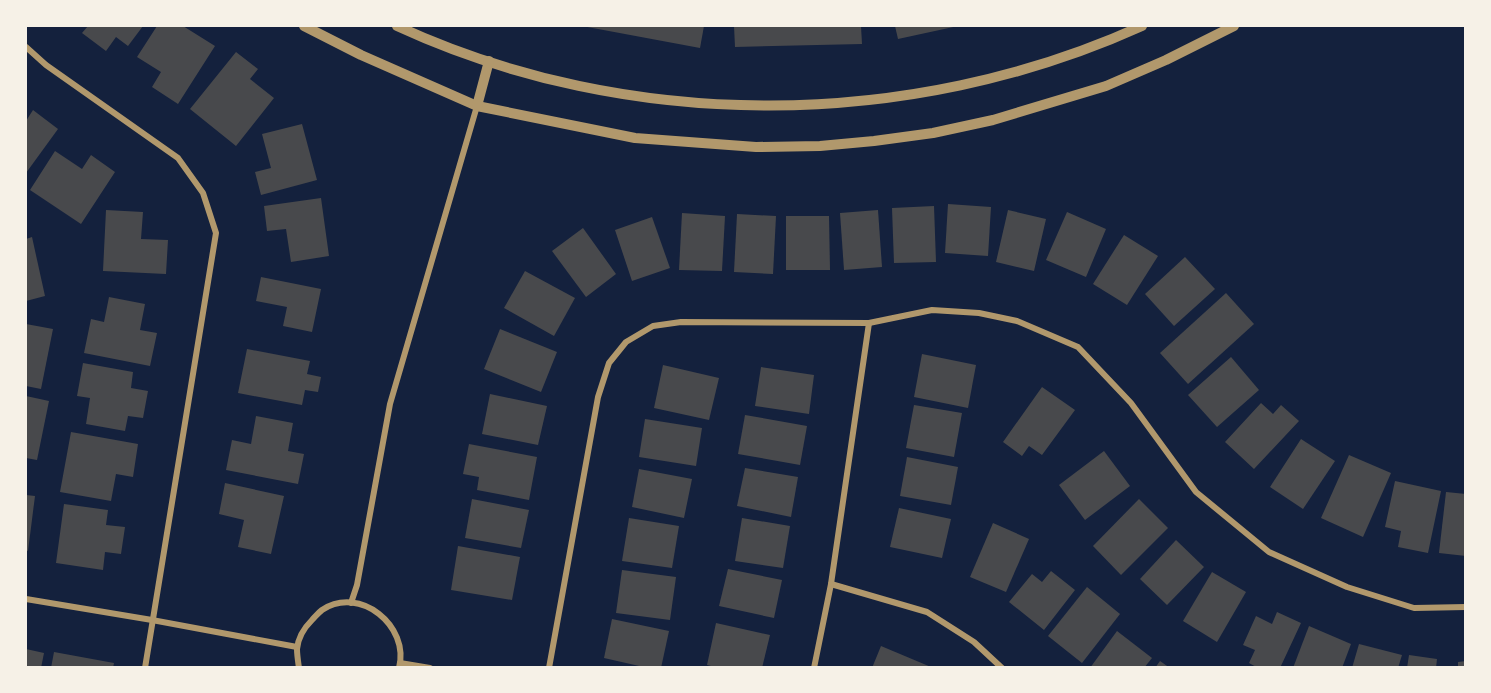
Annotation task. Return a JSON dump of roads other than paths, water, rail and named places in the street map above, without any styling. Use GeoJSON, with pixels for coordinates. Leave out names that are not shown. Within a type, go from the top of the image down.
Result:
{"type":"FeatureCollection","features":[{"type":"Feature","properties":{"kind":"street"},"geometry":{"type":"LineString","coordinates":[[304,26],[361,55],[477,106],[634,138],[756,147],[820,146],[874,141],[953,129],[1054,104],[1106,86],[1166,60],[1234,26]]}},
{"type":"Feature","properties":{"kind":"street"},"geometry":{"type":"LineString","coordinates":[[397,26],[452,49],[543,77],[644,97],[697,103],[760,106],[821,104],[927,92],[1027,68],[1082,51],[1142,26]]}},
{"type":"Feature","properties":{"kind":"street"},"geometry":{"type":"LineString","coordinates":[[26,47],[46,65],[178,158],[203,193],[216,233],[145,668]]}},
{"type":"Feature","properties":{"kind":"street"},"geometry":{"type":"LineString","coordinates":[[351,603],[357,585],[390,404],[489,61]]}},
{"type":"Feature","properties":{"kind":"street"},"geometry":{"type":"LineString","coordinates":[[549,668],[598,397],[609,363],[626,342],[654,326],[681,322],[869,323],[932,310],[980,313],[1017,321],[1078,347],[1131,403],[1196,492],[1269,552],[1347,587],[1413,608],[1466,607]]}},
{"type":"Feature","properties":{"kind":"street"},"geometry":{"type":"LineString","coordinates":[[814,668],[831,584],[869,323]]}},
{"type":"Feature","properties":{"kind":"street"},"geometry":{"type":"LineString","coordinates":[[831,584],[927,612],[974,642],[1002,668]]}},
{"type":"Feature","properties":{"kind":"street"},"geometry":{"type":"LineString","coordinates":[[26,600],[152,620],[297,647]]}},
{"type":"Feature","properties":{"kind":"street"},"geometry":{"type":"LineString","coordinates":[[298,668],[297,647],[304,628],[322,610],[334,605],[351,603],[376,610],[389,622],[398,638],[400,665],[430,668]]}}]}
